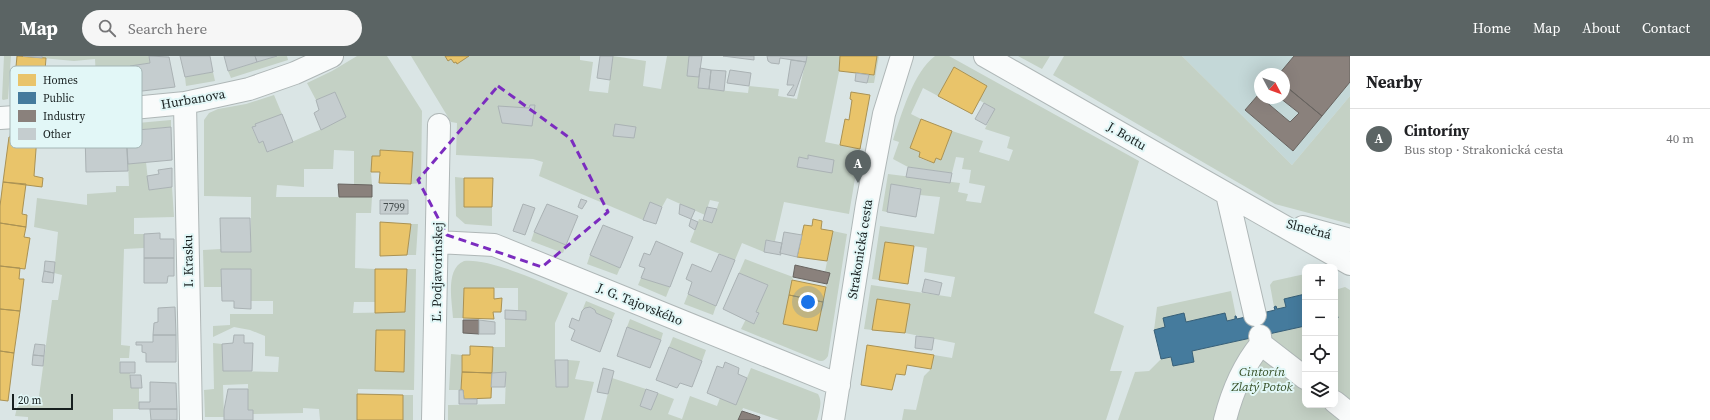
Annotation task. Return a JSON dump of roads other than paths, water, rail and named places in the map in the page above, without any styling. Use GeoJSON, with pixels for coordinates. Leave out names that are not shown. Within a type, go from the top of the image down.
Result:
{"type":"FeatureCollection","features":[{"type":"Feature","properties":{"kind":"street","name":"Hurbanova"},"geometry":{"type":"LineString","coordinates":[[142,107],[185,103],[249,89],[295,73],[332,56]]}},
{"type":"Feature","properties":{"kind":"street","name":"Strakonická cesta"},"geometry":{"type":"LineString","coordinates":[[833,420],[866,204],[884,114],[902,56]]}},
{"type":"Feature","properties":{"kind":"street","name":"J. Bottu"},"geometry":{"type":"LineString","coordinates":[[985,56],[1269,218]]}},
{"type":"Feature","properties":{"kind":"street","name":"I. Krasku"},"geometry":{"type":"LineString","coordinates":[[185,103],[191,420]]}},
{"type":"Feature","properties":{"kind":"street","name":"Hurbanova"},"geometry":{"type":"LineString","coordinates":[[0,118],[10,117]]}},
{"type":"Feature","properties":{"kind":"street","name":"Ľ. Podjavorinskej"},"geometry":{"type":"LineString","coordinates":[[433,420],[439,125]]}},
{"type":"Feature","properties":{"kind":"street"},"geometry":{"type":"LineString","coordinates":[[1227,194],[1255,315]]}},
{"type":"Feature","properties":{"kind":"street"},"geometry":{"type":"LineString","coordinates":[[1269,218],[1350,264]]}},
{"type":"Feature","properties":{"kind":"street","name":"Slnečná"},"geometry":{"type":"LineString","coordinates":[[1269,218],[1350,240]]}},
{"type":"Feature","properties":{"kind":"street","name":"J. G. Tajovského"},"geometry":{"type":"LineString","coordinates":[[437,242],[494,245],[839,385]]}},
{"type":"Feature","properties":{"kind":"street"},"geometry":{"type":"LineString","coordinates":[[1225,420],[1240,374],[1260,340],[1302,375]]}},
{"type":"Feature","properties":{"kind":"street"},"geometry":{"type":"LineString","coordinates":[[1338,404],[1350,414]]}},
{"type":"Feature","properties":{"kind":"place","name":"Cintoríny"},"geometry":{"type":"Point","coordinates":[858,183]}},
{"type":"Feature","properties":{"kind":"park label","name":"Cintorín Zlatý Potok"},"geometry":{"type":"Point","coordinates":[1262,378]}}]}
